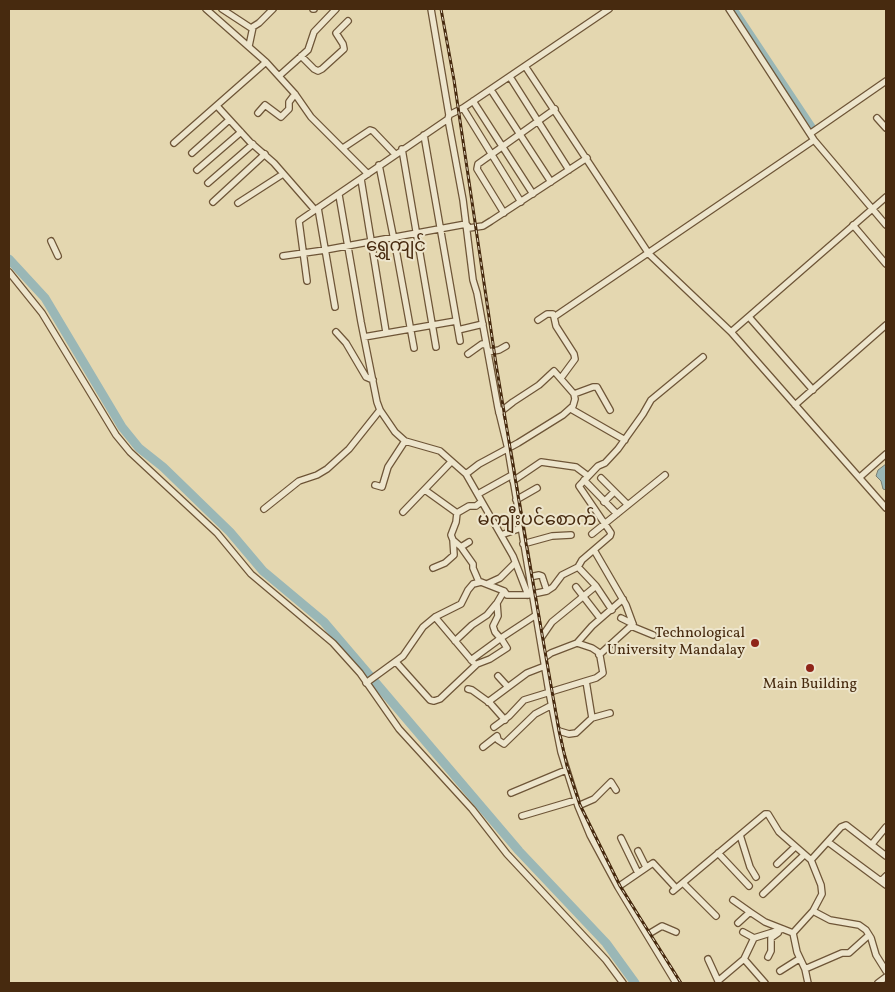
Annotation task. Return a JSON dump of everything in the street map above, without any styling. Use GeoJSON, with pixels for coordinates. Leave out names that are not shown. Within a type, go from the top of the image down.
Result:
{"type":"FeatureCollection","features":[{"type":"Feature","properties":{"kind":"street"},"geometry":{"type":"LineString","coordinates":[[222,9],[249,28],[253,27]]}},
{"type":"Feature","properties":{"kind":"street"},"geometry":{"type":"LineString","coordinates":[[249,46],[253,27],[273,9]]}},
{"type":"Feature","properties":{"kind":"street"},"geometry":{"type":"LineString","coordinates":[[279,76],[308,50],[314,32],[336,9]]}},
{"type":"Feature","properties":{"kind":"street"},"geometry":{"type":"LineString","coordinates":[[431,9],[460,184],[473,280],[499,413],[508,449],[520,528],[530,577],[530,594]]}},
{"type":"Feature","properties":{"kind":"street"},"geometry":{"type":"LineString","coordinates":[[307,281],[299,221],[339,195],[448,117],[491,90],[609,9]]}},
{"type":"Feature","properties":{"kind":"street"},"geometry":{"type":"LineString","coordinates":[[729,9],[814,140],[886,224]]}},
{"type":"Feature","properties":{"kind":"street"},"geometry":{"type":"LineString","coordinates":[[209,10],[266,62],[295,94],[311,117],[368,174]]}},
{"type":"Feature","properties":{"kind":"street"},"geometry":{"type":"LineString","coordinates":[[301,56],[314,69],[318,71],[322,69],[344,49],[344,44],[336,33],[348,21]]}},
{"type":"Feature","properties":{"kind":"street"},"geometry":{"type":"LineString","coordinates":[[174,143],[266,62]]}},
{"type":"Feature","properties":{"kind":"street"},"geometry":{"type":"LineString","coordinates":[[525,66],[648,253],[731,332],[886,508]]}},
{"type":"Feature","properties":{"kind":"street"},"geometry":{"type":"LineString","coordinates":[[510,77],[569,170]]}},
{"type":"Feature","properties":{"kind":"street"},"geometry":{"type":"LineString","coordinates":[[811,134],[886,81]]}},
{"type":"Feature","properties":{"kind":"street"},"geometry":{"type":"LineString","coordinates":[[491,90],[550,182]]}},
{"type":"Feature","properties":{"kind":"street"},"geometry":{"type":"LineString","coordinates":[[258,113],[264,105],[281,117],[289,109],[289,102],[295,94]]}},
{"type":"Feature","properties":{"kind":"street"},"geometry":{"type":"LineString","coordinates":[[474,101],[533,194]]}},
{"type":"Feature","properties":{"kind":"street"},"geometry":{"type":"LineString","coordinates":[[217,106],[316,209],[335,307]]}},
{"type":"Feature","properties":{"kind":"street"},"geometry":{"type":"LineString","coordinates":[[463,108],[521,202]]}},
{"type":"Feature","properties":{"kind":"street"},"geometry":{"type":"LineString","coordinates":[[504,213],[477,166],[555,109]]}},
{"type":"Feature","properties":{"kind":"street"},"geometry":{"type":"LineString","coordinates":[[877,118],[886,128]]}},
{"type":"Feature","properties":{"kind":"street"},"geometry":{"type":"LineString","coordinates":[[192,153],[229,120]]}},
{"type":"Feature","properties":{"kind":"street"},"geometry":{"type":"LineString","coordinates":[[343,148],[370,130],[395,154]]}},
{"type":"Feature","properties":{"kind":"street"},"geometry":{"type":"LineString","coordinates":[[198,170],[241,132]]}},
{"type":"Feature","properties":{"kind":"street"},"geometry":{"type":"LineString","coordinates":[[424,135],[460,341]]}},
{"type":"Feature","properties":{"kind":"street"},"geometry":{"type":"LineString","coordinates":[[554,317],[814,140]]}},
{"type":"Feature","properties":{"kind":"street"},"geometry":{"type":"LineString","coordinates":[[208,183],[253,144]]}},
{"type":"Feature","properties":{"kind":"street"},"geometry":{"type":"LineString","coordinates":[[402,149],[436,347]]}},
{"type":"Feature","properties":{"kind":"street"},"geometry":{"type":"LineString","coordinates":[[213,202],[264,154]]}},
{"type":"Feature","properties":{"kind":"street"},"geometry":{"type":"LineString","coordinates":[[466,224],[469,228],[482,226],[586,158]]}},
{"type":"Feature","properties":{"kind":"street"},"geometry":{"type":"LineString","coordinates":[[379,165],[414,348]]}},
{"type":"Feature","properties":{"kind":"street"},"geometry":{"type":"LineString","coordinates":[[238,203],[283,174]]}},
{"type":"Feature","properties":{"kind":"street"},"geometry":{"type":"LineString","coordinates":[[360,179],[386,332]]}},
{"type":"Feature","properties":{"kind":"street"},"geometry":{"type":"LineString","coordinates":[[339,195],[364,337],[380,410],[405,441],[440,451],[466,474],[513,556],[530,594],[536,615],[557,729],[566,770],[577,803],[590,835],[618,887],[676,983]]}},
{"type":"Feature","properties":{"kind":"street"},"geometry":{"type":"LineString","coordinates":[[731,332],[886,197]]}},
{"type":"Feature","properties":{"kind":"street"},"geometry":{"type":"LineString","coordinates":[[283,256],[304,254],[466,224]]}},
{"type":"Feature","properties":{"kind":"street"},"geometry":{"type":"LineString","coordinates":[[853,225],[886,264]]}},
{"type":"Feature","properties":{"kind":"street"},"geometry":{"type":"LineString","coordinates":[[51,241],[58,256]]}},
{"type":"Feature","properties":{"kind":"street"},"geometry":{"type":"LineString","coordinates":[[9,272],[42,313],[116,435],[130,452],[217,533],[252,574],[333,643],[368,682],[399,730],[472,810],[508,854],[606,960],[623,983]]}},
{"type":"Feature","properties":{"kind":"street"},"geometry":{"type":"LineString","coordinates":[[538,320],[547,314],[553,314],[556,326],[574,354],[575,359],[561,378]]}},
{"type":"Feature","properties":{"kind":"street"},"geometry":{"type":"LineString","coordinates":[[749,316],[813,390]]}},
{"type":"Feature","properties":{"kind":"street"},"geometry":{"type":"LineString","coordinates":[[364,337],[456,321]]}},
{"type":"Feature","properties":{"kind":"street"},"geometry":{"type":"LineString","coordinates":[[458,330],[483,324]]}},
{"type":"Feature","properties":{"kind":"street"},"geometry":{"type":"LineString","coordinates":[[796,405],[886,326]]}},
{"type":"Feature","properties":{"kind":"street"},"geometry":{"type":"LineString","coordinates":[[336,332],[346,344],[366,377],[373,380]]}},
{"type":"Feature","properties":{"kind":"street"},"geometry":{"type":"LineString","coordinates":[[468,354],[482,344],[486,345]]}},
{"type":"Feature","properties":{"kind":"street"},"geometry":{"type":"LineString","coordinates":[[488,352],[499,350],[506,346]]}},
{"type":"Feature","properties":{"kind":"street"},"geometry":{"type":"LineString","coordinates":[[368,682],[403,656],[423,627],[435,617],[461,604],[473,584],[478,582],[487,584],[508,594],[530,594],[547,591],[553,587],[562,575],[578,567],[611,534],[579,487],[598,466],[605,463],[625,440],[651,400],[702,357]]}},
{"type":"Feature","properties":{"kind":"street"},"geometry":{"type":"LineString","coordinates":[[466,474],[487,459],[508,449],[571,409],[575,399],[574,394],[554,371],[539,385],[499,413]]}},
{"type":"Feature","properties":{"kind":"street"},"geometry":{"type":"LineString","coordinates":[[574,394],[597,387],[610,410]]}},
{"type":"Feature","properties":{"kind":"street"},"geometry":{"type":"LineString","coordinates":[[571,409],[625,440]]}},
{"type":"Feature","properties":{"kind":"street"},"geometry":{"type":"LineString","coordinates":[[264,509],[299,482],[327,469],[349,449],[380,410]]}},
{"type":"Feature","properties":{"kind":"street"},"geometry":{"type":"LineString","coordinates":[[376,485],[382,487],[388,467],[405,441]]}},
{"type":"Feature","properties":{"kind":"street"},"geometry":{"type":"LineString","coordinates":[[860,477],[886,454]]}},
{"type":"Feature","properties":{"kind":"street"},"geometry":{"type":"LineString","coordinates":[[403,512],[451,462]]}},
{"type":"Feature","properties":{"kind":"street"},"geometry":{"type":"LineString","coordinates":[[478,494],[513,478],[541,462],[576,467],[604,502],[617,514]]}},
{"type":"Feature","properties":{"kind":"street"},"geometry":{"type":"LineString","coordinates":[[592,534],[665,474]]}},
{"type":"Feature","properties":{"kind":"street"},"geometry":{"type":"LineString","coordinates":[[601,478],[628,505]]}},
{"type":"Feature","properties":{"kind":"street"},"geometry":{"type":"LineString","coordinates":[[516,500],[537,488]]}},
{"type":"Feature","properties":{"kind":"street"},"geometry":{"type":"LineString","coordinates":[[424,490],[457,513]]}},
{"type":"Feature","properties":{"kind":"street"},"geometry":{"type":"LineString","coordinates":[[604,502],[614,492]]}},
{"type":"Feature","properties":{"kind":"street"},"geometry":{"type":"LineString","coordinates":[[457,513],[469,506],[476,506],[482,502]]}},
{"type":"Feature","properties":{"kind":"street"},"geometry":{"type":"LineString","coordinates":[[433,568],[445,564],[454,555],[451,535],[457,513]]}},
{"type":"Feature","properties":{"kind":"street"},"geometry":{"type":"LineString","coordinates":[[501,535],[520,528]]}},
{"type":"Feature","properties":{"kind":"street"},"geometry":{"type":"LineString","coordinates":[[523,544],[552,536],[571,535]]}},
{"type":"Feature","properties":{"kind":"street"},"geometry":{"type":"LineString","coordinates":[[453,540],[462,547],[473,564],[478,582]]}},
{"type":"Feature","properties":{"kind":"street"},"geometry":{"type":"LineString","coordinates":[[462,547],[470,542]]}},
{"type":"Feature","properties":{"kind":"street"},"geometry":{"type":"LineString","coordinates":[[594,550],[623,599],[632,625]]}},
{"type":"Feature","properties":{"kind":"street"},"geometry":{"type":"LineString","coordinates":[[513,556],[524,551]]}},
{"type":"Feature","properties":{"kind":"street"},"geometry":{"type":"LineString","coordinates":[[487,584],[500,578],[515,563]]}},
{"type":"Feature","properties":{"kind":"street"},"geometry":{"type":"LineString","coordinates":[[578,567],[596,586],[612,610]]}},
{"type":"Feature","properties":{"kind":"street"},"geometry":{"type":"LineString","coordinates":[[530,577],[542,576],[547,591]]}},
{"type":"Feature","properties":{"kind":"street"},"geometry":{"type":"LineString","coordinates":[[541,638],[552,622],[596,586]]}},
{"type":"Feature","properties":{"kind":"street"},"geometry":{"type":"LineString","coordinates":[[576,587],[600,618]]}},
{"type":"Feature","properties":{"kind":"street"},"geometry":{"type":"LineString","coordinates":[[455,640],[472,625],[488,615],[504,591]]}},
{"type":"Feature","properties":{"kind":"street"},"geometry":{"type":"LineString","coordinates":[[544,658],[576,643],[600,618],[623,599]]}},
{"type":"Feature","properties":{"kind":"street"},"geometry":{"type":"LineString","coordinates":[[474,662],[490,660],[507,648],[495,632],[493,626],[498,616],[496,603]]}},
{"type":"Feature","properties":{"kind":"street"},"geometry":{"type":"LineString","coordinates":[[396,662],[426,695],[434,701],[440,699],[474,662],[500,638],[536,615]]}},
{"type":"Feature","properties":{"kind":"street"},"geometry":{"type":"LineString","coordinates":[[435,617],[474,662]]}},
{"type":"Feature","properties":{"kind":"street"},"geometry":{"type":"LineString","coordinates":[[621,618],[653,635]]}},
{"type":"Feature","properties":{"kind":"street"},"geometry":{"type":"LineString","coordinates":[[600,655],[632,625]]}},
{"type":"Feature","properties":{"kind":"street"},"geometry":{"type":"LineString","coordinates":[[494,727],[524,700],[596,678],[602,673],[600,655],[592,648],[576,643]]}},
{"type":"Feature","properties":{"kind":"street"},"geometry":{"type":"LineString","coordinates":[[488,702],[527,673],[545,666]]}},
{"type":"Feature","properties":{"kind":"street"},"geometry":{"type":"LineString","coordinates":[[498,676],[508,687]]}},
{"type":"Feature","properties":{"kind":"street"},"geometry":{"type":"LineString","coordinates":[[586,681],[592,718]]}},
{"type":"Feature","properties":{"kind":"street"},"geometry":{"type":"LineString","coordinates":[[468,689],[488,702],[504,720]]}},
{"type":"Feature","properties":{"kind":"street"},"geometry":{"type":"LineString","coordinates":[[483,747],[497,736],[498,740],[504,744],[535,714],[552,705]]}},
{"type":"Feature","properties":{"kind":"street"},"geometry":{"type":"LineString","coordinates":[[557,729],[569,734],[576,733],[592,718],[610,713]]}},
{"type":"Feature","properties":{"kind":"street"},"geometry":{"type":"LineString","coordinates":[[511,793],[566,770]]}},
{"type":"Feature","properties":{"kind":"street"},"geometry":{"type":"LineString","coordinates":[[522,816],[594,798],[611,782],[616,790]]}},
{"type":"Feature","properties":{"kind":"street"},"geometry":{"type":"LineString","coordinates":[[618,887],[654,863],[675,890],[767,813],[779,832],[811,860],[821,885],[822,894],[813,911],[793,932]]}},
{"type":"Feature","properties":{"kind":"street"},"geometry":{"type":"LineString","coordinates":[[811,860],[841,827],[846,825],[886,856]]}},
{"type":"Feature","properties":{"kind":"street"},"geometry":{"type":"LineString","coordinates":[[872,844],[886,827]]}},
{"type":"Feature","properties":{"kind":"street"},"geometry":{"type":"LineString","coordinates":[[740,835],[750,867],[756,877]]}},
{"type":"Feature","properties":{"kind":"street"},"geometry":{"type":"LineString","coordinates":[[621,838],[638,873]]}},
{"type":"Feature","properties":{"kind":"street"},"geometry":{"type":"LineString","coordinates":[[828,842],[884,883],[886,876]]}},
{"type":"Feature","properties":{"kind":"street"},"geometry":{"type":"LineString","coordinates":[[777,864],[795,847]]}},
{"type":"Feature","properties":{"kind":"street"},"geometry":{"type":"LineString","coordinates":[[638,851],[646,867]]}},
{"type":"Feature","properties":{"kind":"street"},"geometry":{"type":"LineString","coordinates":[[718,853],[749,886]]}},
{"type":"Feature","properties":{"kind":"street"},"geometry":{"type":"LineString","coordinates":[[763,894],[804,854]]}},
{"type":"Feature","properties":{"kind":"street"},"geometry":{"type":"LineString","coordinates":[[683,882],[716,916]]}},
{"type":"Feature","properties":{"kind":"street"},"geometry":{"type":"LineString","coordinates":[[733,900],[765,922],[793,932]]}},
{"type":"Feature","properties":{"kind":"street"},"geometry":{"type":"LineString","coordinates":[[813,911],[830,920],[858,925],[866,930],[876,955],[886,971]]}},
{"type":"Feature","properties":{"kind":"street"},"geometry":{"type":"LineString","coordinates":[[738,923],[750,912]]}},
{"type":"Feature","properties":{"kind":"street"},"geometry":{"type":"LineString","coordinates":[[647,935],[662,926],[676,932]]}},
{"type":"Feature","properties":{"kind":"street"},"geometry":{"type":"LineString","coordinates":[[743,932],[754,938],[784,929]]}},
{"type":"Feature","properties":{"kind":"street"},"geometry":{"type":"LineString","coordinates":[[768,956],[771,952],[770,942],[773,936],[784,929]]}},
{"type":"Feature","properties":{"kind":"street"},"geometry":{"type":"LineString","coordinates":[[793,932],[799,959],[805,969],[808,983]]}},
{"type":"Feature","properties":{"kind":"street"},"geometry":{"type":"LineString","coordinates":[[805,969],[841,953],[849,953],[869,935]]}},
{"type":"Feature","properties":{"kind":"street"},"geometry":{"type":"LineString","coordinates":[[708,959],[718,982],[744,959],[754,938]]}},
{"type":"Feature","properties":{"kind":"street"},"geometry":{"type":"LineString","coordinates":[[744,959],[765,983]]}},
{"type":"Feature","properties":{"kind":"street"},"geometry":{"type":"LineString","coordinates":[[780,971],[799,959]]}},
{"type":"Feature","properties":{"kind":"street"},"geometry":{"type":"LineString","coordinates":[[878,983],[886,977]]}},
{"type":"Feature","properties":{"kind":"water"},"geometry":{"type":"Polygon","coordinates":[[[886,464],[886,490],[883,489],[881,481],[876,476],[878,470],[886,464]]]}},
{"type":"Feature","properties":{"kind":"waterway"},"geometry":{"type":"LineString","coordinates":[[735,9],[814,128]]}},
{"type":"Feature","properties":{"kind":"waterway"},"geometry":{"type":"LineString","coordinates":[[9,259],[45,298],[122,427],[139,448],[163,467],[230,532],[263,571],[324,622],[519,851],[606,943],[635,983]]}},
{"type":"Feature","properties":{"kind":"railway"},"geometry":{"type":"LineString","coordinates":[[441,9],[454,80],[496,364],[559,731],[567,766],[580,805],[620,886],[681,983]]}},
{"type":"Feature","properties":{"kind":"place","name":"Technological University Mandalay"},"geometry":{"type":"Point","coordinates":[755,643]}},
{"type":"Feature","properties":{"kind":"place","name":"Main Building"},"geometry":{"type":"Point","coordinates":[810,668]}},
{"type":"Feature","properties":{"kind":"district","name":"ရွှေကျင်"},"geometry":{"type":"Point","coordinates":[396,248]}},
{"type":"Feature","properties":{"kind":"district","name":"မကျီးပင်စောက်"},"geometry":{"type":"Point","coordinates":[537,522]}}]}
